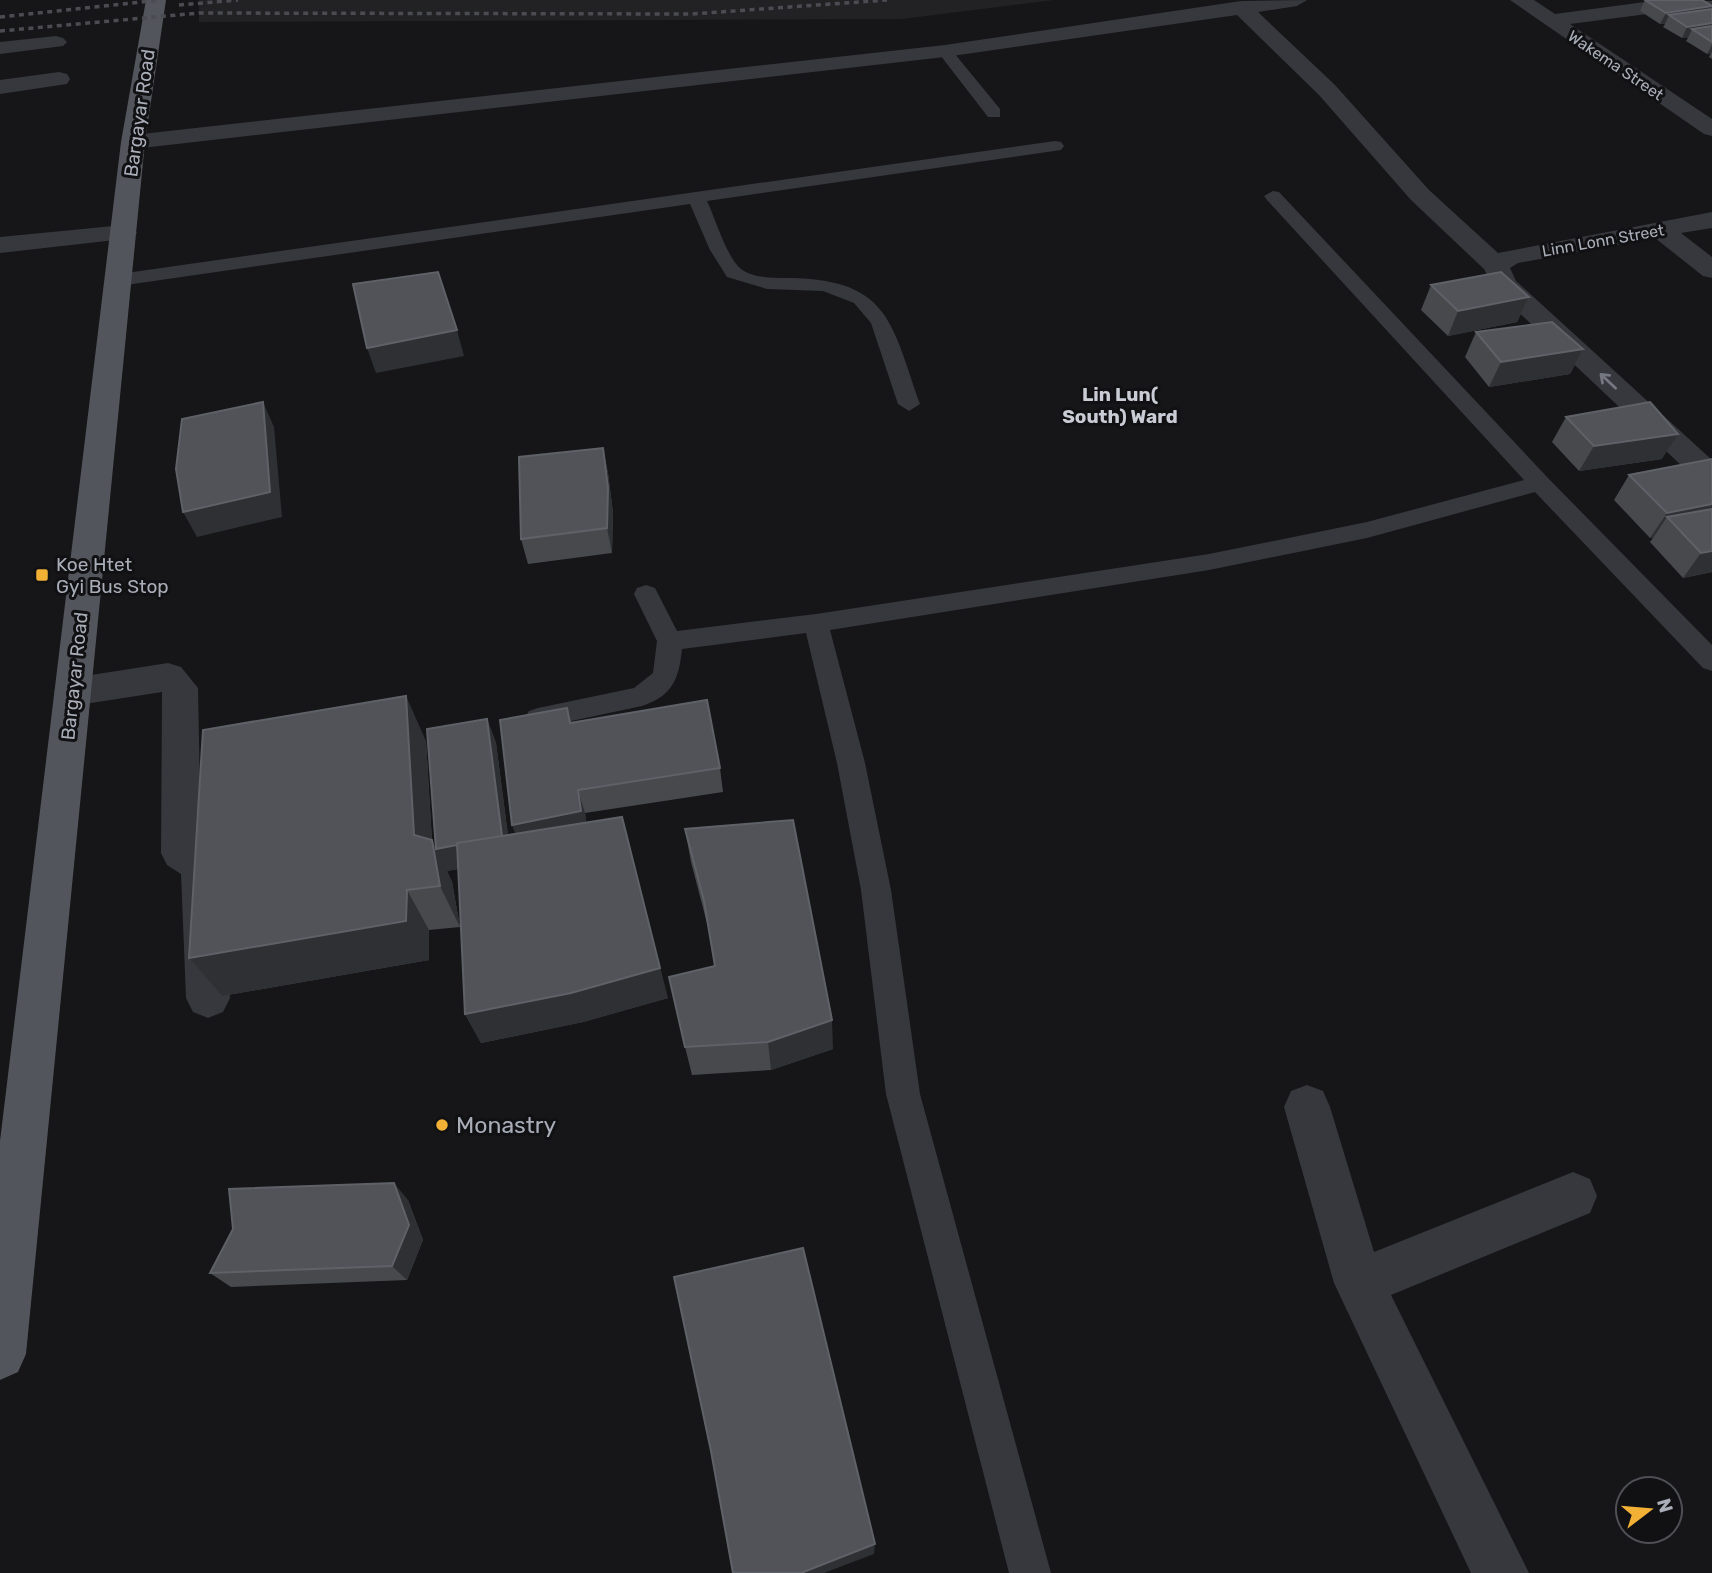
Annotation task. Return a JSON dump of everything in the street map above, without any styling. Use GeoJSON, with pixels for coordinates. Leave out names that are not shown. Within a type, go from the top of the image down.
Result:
{"type":"FeatureCollection","features":[{"type":"Feature","properties":{"kind":"main road","name":"Bargayar Road"},"geometry":{"type":"LineString","coordinates":[[0,1354],[133,142],[156,0]]}},
{"type":"Feature","properties":{"kind":"street"},"geometry":{"type":"LineString","coordinates":[[133,142],[945,51],[1297,0]]}},
{"type":"Feature","properties":{"kind":"street","name":"Wakema Street"},"geometry":{"type":"LineString","coordinates":[[1520,0],[1712,129]]}},
{"type":"Feature","properties":{"kind":"street"},"geometry":{"type":"LineString","coordinates":[[1550,21],[1705,6]]}},
{"type":"Feature","properties":{"kind":"street"},"geometry":{"type":"LineString","coordinates":[[1241,7],[1327,90],[1420,195],[1495,265],[1505,285],[1712,477]]}},
{"type":"Feature","properties":{"kind":"street"},"geometry":{"type":"LineString","coordinates":[[0,48],[56,42]]}},
{"type":"Feature","properties":{"kind":"street"},"geometry":{"type":"LineString","coordinates":[[0,87],[59,79]]}},
{"type":"Feature","properties":{"kind":"street","name":"Linn Lonn Street"},"geometry":{"type":"LineString","coordinates":[[1495,265],[1511,257],[1712,220]]}},
{"type":"Feature","properties":{"kind":"street"},"geometry":{"type":"LineString","coordinates":[[1661,230],[1712,270]]}},
{"type":"Feature","properties":{"kind":"street"},"geometry":{"type":"LineString","coordinates":[[0,245],[124,233]]}},
{"type":"Feature","properties":{"kind":"street"},"geometry":{"type":"LineString","coordinates":[[72,692],[167,677],[180,688],[181,853],[201,865],[208,998]]}},
{"type":"Feature","properties":{"kind":"street"},"geometry":{"type":"LineString","coordinates":[[1307,1107],[1359,1283],[1501,1573]]}},
{"type":"Feature","properties":{"kind":"street"},"geometry":{"type":"LineString","coordinates":[[1359,1283],[1573,1196]]}},
{"type":"Feature","properties":{"kind":"lane"},"geometry":{"type":"LineString","coordinates":[[945,51],[994,113]]}},
{"type":"Feature","properties":{"kind":"lane"},"geometry":{"type":"LineString","coordinates":[[119,280],[1055,146]]}},
{"type":"Feature","properties":{"kind":"lane"},"geometry":{"type":"LineString","coordinates":[[1273,196],[1540,484],[1712,661]]}},
{"type":"Feature","properties":{"kind":"lane"},"geometry":{"type":"LineString","coordinates":[[697,198],[719,250],[734,273],[767,283],[826,285],[861,299],[881,322],[909,404]]}},
{"type":"Feature","properties":{"kind":"lane"},"geometry":{"type":"LineString","coordinates":[[670,641],[816,623],[1209,562],[1367,530],[1540,484]]}},
{"type":"Feature","properties":{"kind":"lane"},"geometry":{"type":"LineString","coordinates":[[538,718],[642,696],[666,677],[670,641],[646,594]]}},
{"type":"Feature","properties":{"kind":"lane"},"geometry":{"type":"LineString","coordinates":[[816,623],[851,763],[876,890],[903,1094],[1030,1573]]}},
{"type":"Feature","properties":{"kind":"shaded area"},"geometry":{"type":"Polygon","coordinates":[[[199,0],[1054,0],[902,19],[199,22],[199,0]]]}},
{"type":"Feature","properties":{"kind":"building"},"geometry":{"type":"Polygon","coordinates":[[[1645,0],[1702,0],[1712,6],[1666,13],[1645,0]]]}},
{"type":"Feature","properties":{"kind":"building"},"geometry":{"type":"Polygon","coordinates":[[[1712,9],[1712,23],[1687,27],[1669,15],[1712,9]]]}},
{"type":"Feature","properties":{"kind":"building"},"geometry":{"type":"Polygon","coordinates":[[[1712,26],[1712,42],[1692,29],[1712,26]]]}},
{"type":"Feature","properties":{"kind":"building"},"geometry":{"type":"Polygon","coordinates":[[[438,272],[457,330],[367,348],[353,284],[438,272]]]}},
{"type":"Feature","properties":{"kind":"building"},"geometry":{"type":"Polygon","coordinates":[[[1501,272],[1529,297],[1458,311],[1431,285],[1501,272]]]}},
{"type":"Feature","properties":{"kind":"building"},"geometry":{"type":"Polygon","coordinates":[[[1552,322],[1583,349],[1501,362],[1476,332],[1552,322]]]}},
{"type":"Feature","properties":{"kind":"building"},"geometry":{"type":"Polygon","coordinates":[[[263,402],[270,492],[183,512],[176,469],[182,419],[263,402]]]}},
{"type":"Feature","properties":{"kind":"building"},"geometry":{"type":"Polygon","coordinates":[[[1650,402],[1678,434],[1594,446],[1566,417],[1650,402]]]}},
{"type":"Feature","properties":{"kind":"building"},"geometry":{"type":"Polygon","coordinates":[[[603,448],[608,488],[607,528],[521,539],[519,457],[603,448]]]}},
{"type":"Feature","properties":{"kind":"building"},"geometry":{"type":"Polygon","coordinates":[[[1712,459],[1712,504],[1667,513],[1629,475],[1712,459]]]}},
{"type":"Feature","properties":{"kind":"building"},"geometry":{"type":"Polygon","coordinates":[[[1712,509],[1712,551],[1701,553],[1667,517],[1712,509]]]}},
{"type":"Feature","properties":{"kind":"building"},"geometry":{"type":"Polygon","coordinates":[[[406,696],[414,835],[432,840],[440,886],[407,890],[406,921],[189,958],[203,730],[406,696]]]}},
{"type":"Feature","properties":{"kind":"building"},"geometry":{"type":"Polygon","coordinates":[[[707,700],[720,768],[578,790],[581,811],[512,825],[500,720],[567,708],[570,723],[707,700]]]}},
{"type":"Feature","properties":{"kind":"building"},"geometry":{"type":"Polygon","coordinates":[[[487,719],[502,836],[436,849],[427,729],[487,719]]]}},
{"type":"Feature","properties":{"kind":"building"},"geometry":{"type":"Polygon","coordinates":[[[622,817],[660,968],[571,993],[465,1014],[457,843],[622,817]]]}},
{"type":"Feature","properties":{"kind":"building"},"geometry":{"type":"Polygon","coordinates":[[[793,820],[832,1020],[768,1042],[685,1047],[669,977],[715,966],[704,901],[685,829],[793,820]]]}},
{"type":"Feature","properties":{"kind":"building"},"geometry":{"type":"Polygon","coordinates":[[[394,1183],[409,1225],[392,1266],[210,1273],[233,1229],[229,1189],[394,1183]]]}},
{"type":"Feature","properties":{"kind":"building"},"geometry":{"type":"Polygon","coordinates":[[[803,1248],[875,1544],[801,1573],[733,1573],[711,1451],[674,1277],[803,1248]]]}},
{"type":"Feature","properties":{"kind":"railway"},"geometry":{"type":"LineString","coordinates":[[0,17],[160,0]]}},
{"type":"Feature","properties":{"kind":"railway"},"geometry":{"type":"LineString","coordinates":[[179,5],[238,0]]}},
{"type":"Feature","properties":{"kind":"railway"},"geometry":{"type":"LineString","coordinates":[[0,31],[199,13],[692,14],[887,0]]}},
{"type":"Feature","properties":{"kind":"place","name":"Koe Htet Gyi Bus Stop"},"geometry":{"type":"Point","coordinates":[42,575]}},
{"type":"Feature","properties":{"kind":"place","name":"Monastry"},"geometry":{"type":"Point","coordinates":[442,1125]}},
{"type":"Feature","properties":{"kind":"district","name":"Lin Lun( South) Ward"},"geometry":{"type":"Point","coordinates":[1120,405]}}]}
